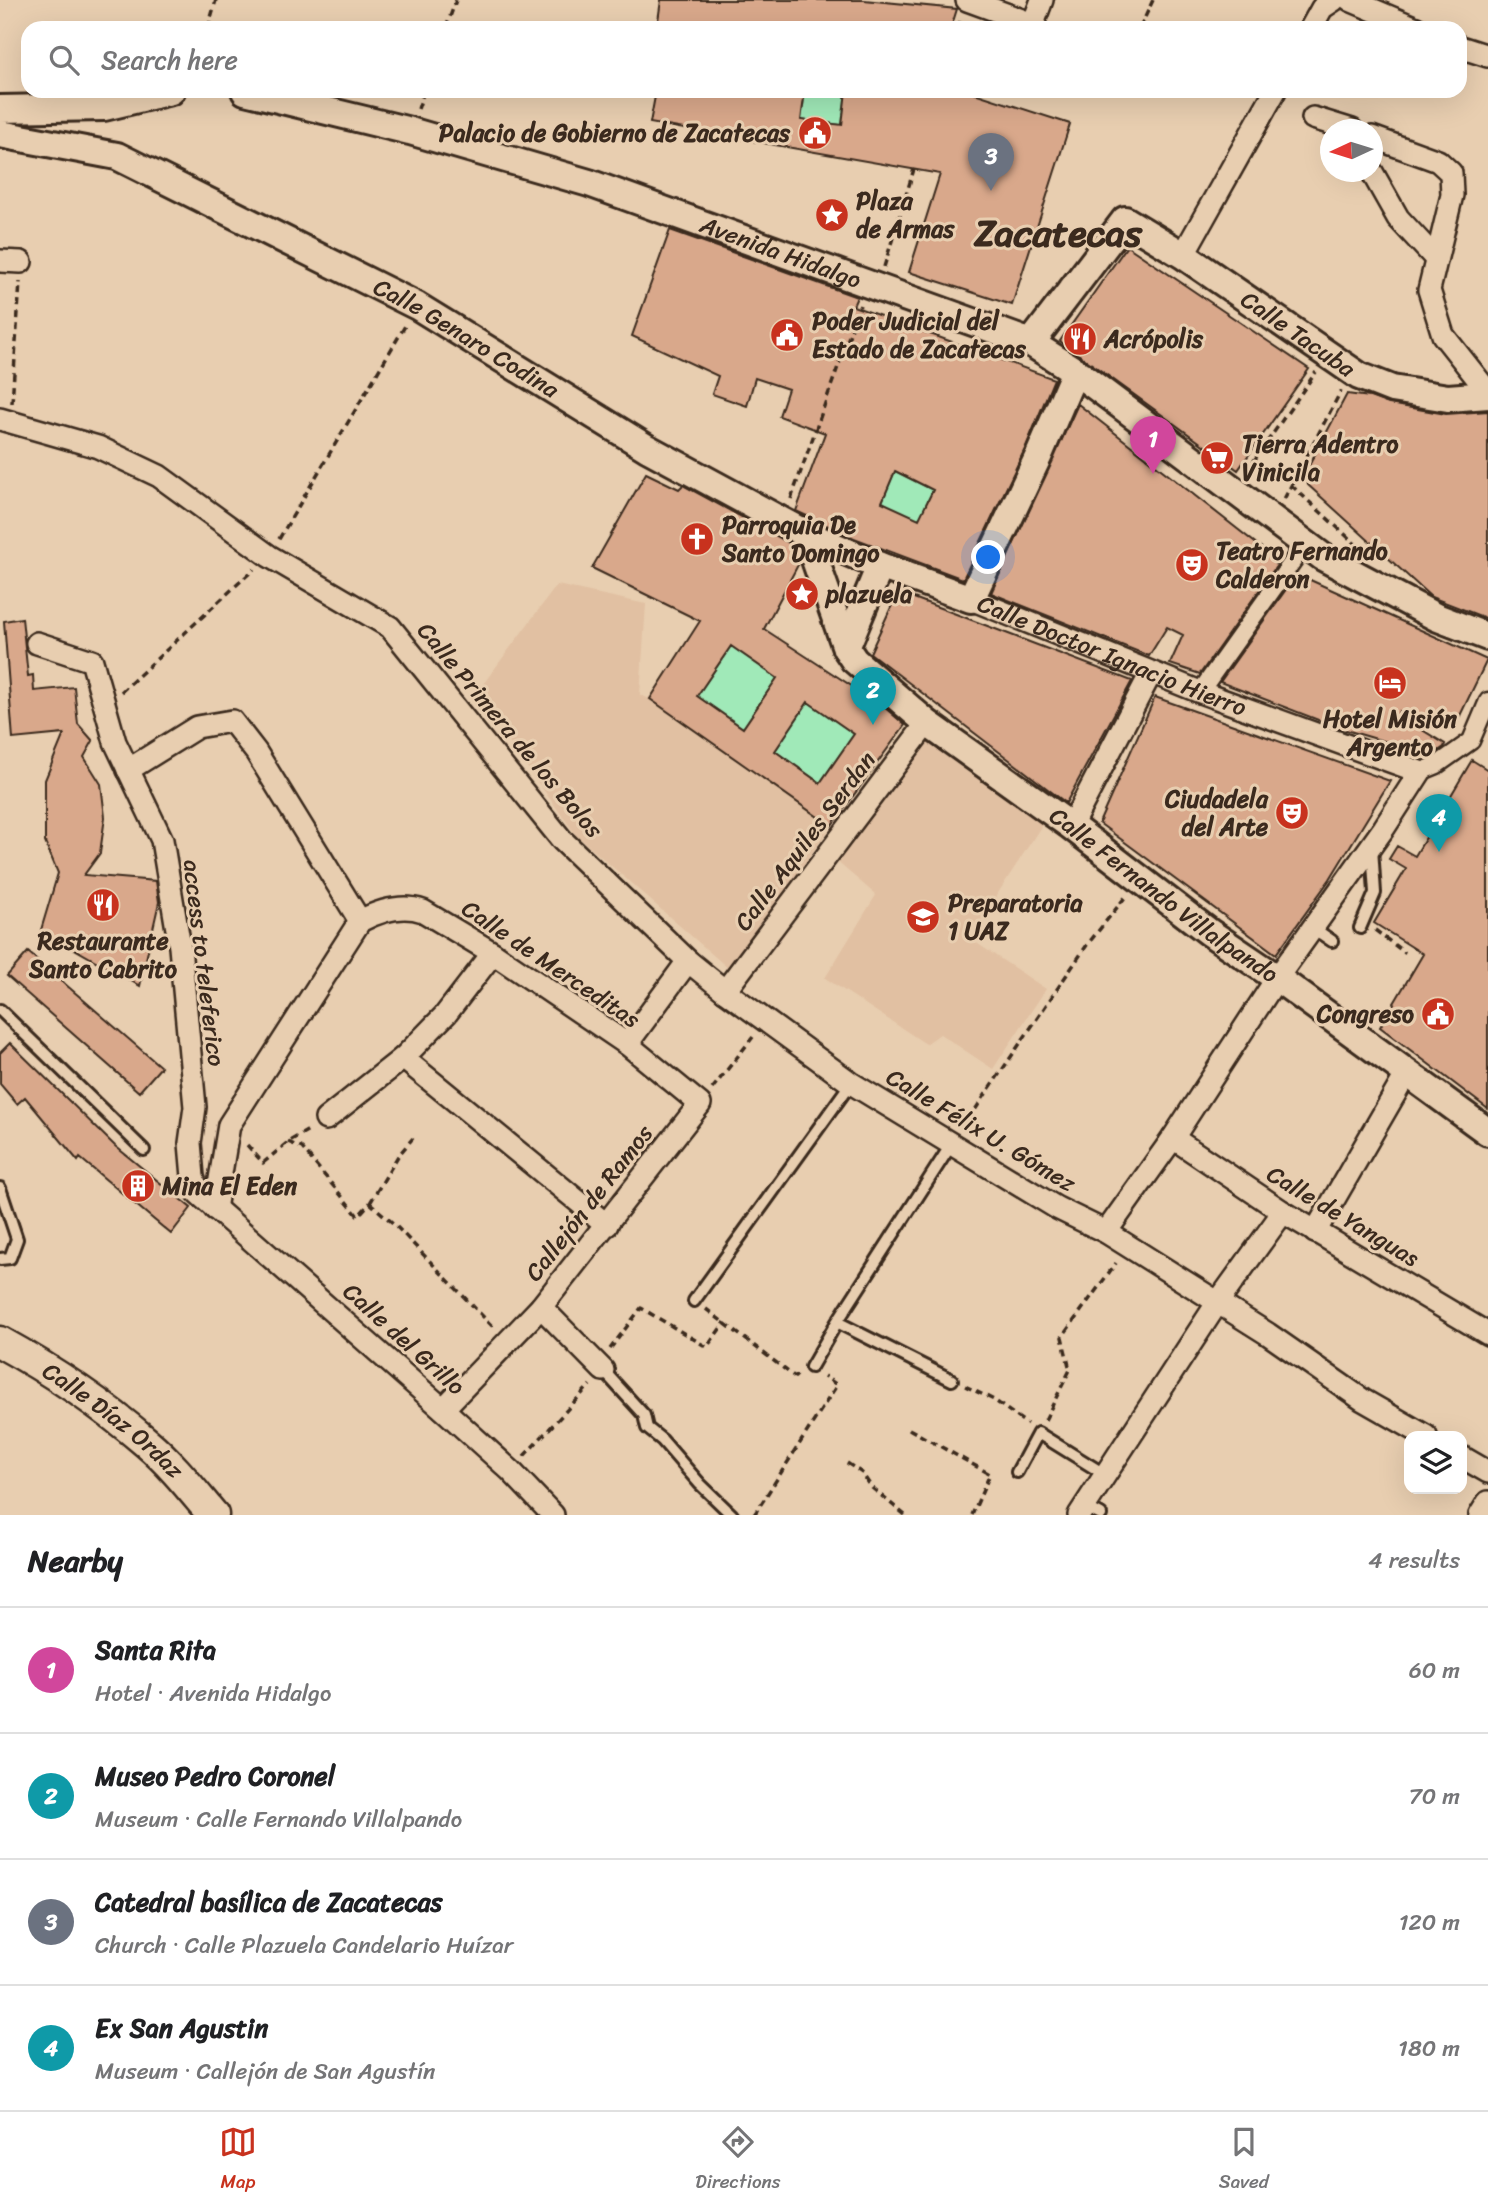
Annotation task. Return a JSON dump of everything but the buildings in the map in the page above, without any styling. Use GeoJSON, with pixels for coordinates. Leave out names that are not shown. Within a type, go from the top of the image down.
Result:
{"type":"FeatureCollection","features":[{"type":"Feature","properties":{"kind":"main road","name":"Calle Díaz Ordaz"},"geometry":{"type":"LineString","coordinates":[[0,1342],[74,1388],[148,1443],[213,1515]]}},
{"type":"Feature","properties":{"kind":"street"},"geometry":{"type":"LineString","coordinates":[[967,0],[1025,21]]}},
{"type":"Feature","properties":{"kind":"street"},"geometry":{"type":"LineString","coordinates":[[1034,21],[1042,0]]}},
{"type":"Feature","properties":{"kind":"street"},"geometry":{"type":"LineString","coordinates":[[1315,21],[1322,8],[1334,0]]}},
{"type":"Feature","properties":{"kind":"street"},"geometry":{"type":"LineString","coordinates":[[1350,0],[1400,21]]}},
{"type":"Feature","properties":{"kind":"street"},"geometry":{"type":"LineString","coordinates":[[1467,49],[1488,56]]}},
{"type":"Feature","properties":{"kind":"street"},"geometry":{"type":"LineString","coordinates":[[0,109],[104,107],[142,98]]}},
{"type":"Feature","properties":{"kind":"street","name":"Avenida Hidalgo"},"geometry":{"type":"LineString","coordinates":[[274,98],[410,131],[589,183],[869,295],[1031,344],[1075,371],[1323,557],[1436,617],[1488,637]]}},
{"type":"Feature","properties":{"kind":"street"},"geometry":{"type":"LineString","coordinates":[[1183,255],[1271,98]]}},
{"type":"Feature","properties":{"kind":"street"},"geometry":{"type":"LineString","coordinates":[[1313,118],[1320,120]]}},
{"type":"Feature","properties":{"kind":"street","name":"Calle Genaro Codina"},"geometry":{"type":"LineString","coordinates":[[0,134],[117,156],[417,306],[647,448],[806,534]]}},
{"type":"Feature","properties":{"kind":"street"},"geometry":{"type":"LineString","coordinates":[[1383,141],[1438,161],[1451,173],[1452,195],[1429,290],[1443,335],[1488,393]]}},
{"type":"Feature","properties":{"kind":"street"},"geometry":{"type":"LineString","coordinates":[[1378,182],[1398,218],[1436,258]]}},
{"type":"Feature","properties":{"kind":"street","name":"Calle Tacuba"},"geometry":{"type":"LineString","coordinates":[[1031,344],[1125,220],[1183,255],[1352,370],[1392,389],[1448,398],[1488,393]]}},
{"type":"Feature","properties":{"kind":"street"},"geometry":{"type":"LineString","coordinates":[[971,599],[1034,467],[1075,371]]}},
{"type":"Feature","properties":{"kind":"street","name":"Calle Primera de los Bolos"},"geometry":{"type":"LineString","coordinates":[[6,420],[98,447],[159,477],[269,556],[390,627],[562,840],[688,961],[724,991]]}},
{"type":"Feature","properties":{"kind":"street"},"geometry":{"type":"LineString","coordinates":[[806,534],[846,649]]}},
{"type":"Feature","properties":{"kind":"street","name":"Calle Doctor Ignacio Hierro"},"geometry":{"type":"LineString","coordinates":[[806,534],[880,566],[971,599],[1200,692],[1420,772]]}},
{"type":"Feature","properties":{"kind":"street"},"geometry":{"type":"LineString","coordinates":[[1200,692],[1305,544]]}},
{"type":"Feature","properties":{"kind":"street"},"geometry":{"type":"LineString","coordinates":[[846,649],[880,566]]}},
{"type":"Feature","properties":{"kind":"street","name":"access to teleferico"},"geometry":{"type":"LineString","coordinates":[[37,643],[92,661],[115,742],[162,840],[180,947],[195,1107],[190,1143],[193,1177],[198,1193],[215,1209]]}},
{"type":"Feature","properties":{"kind":"street","name":"Calle Fernando Villalpando"},"geometry":{"type":"LineString","coordinates":[[846,649],[854,660],[927,723],[1488,1132]]}},
{"type":"Feature","properties":{"kind":"street"},"geometry":{"type":"LineString","coordinates":[[1071,827],[1151,673]]}},
{"type":"Feature","properties":{"kind":"street"},"geometry":{"type":"LineString","coordinates":[[1106,1232],[1173,1138],[1277,978],[1372,845],[1420,772],[1437,765],[1471,741],[1488,701]]}},
{"type":"Feature","properties":{"kind":"street"},"geometry":{"type":"LineString","coordinates":[[128,770],[197,727],[232,721],[256,752],[360,921],[229,1125],[215,1209]]}},
{"type":"Feature","properties":{"kind":"street","name":"Calle Aquiles Serdan"},"geometry":{"type":"LineString","coordinates":[[724,991],[927,723]]}},
{"type":"Feature","properties":{"kind":"street"},"geometry":{"type":"LineString","coordinates":[[1471,741],[1488,748]]}},
{"type":"Feature","properties":{"kind":"street","name":"Calle de Merceditas"},"geometry":{"type":"LineString","coordinates":[[360,921],[379,912],[413,908],[423,911],[493,953],[626,1044],[700,1104]]}},
{"type":"Feature","properties":{"kind":"street"},"geometry":{"type":"LineString","coordinates":[[326,1119],[403,1058],[446,1014],[493,953]]}},
{"type":"Feature","properties":{"kind":"street"},"geometry":{"type":"LineString","coordinates":[[626,1044],[688,961]]}},
{"type":"Feature","properties":{"kind":"street","name":"Calle Félix U. Gómez"},"geometry":{"type":"LineString","coordinates":[[724,991],[851,1083],[1057,1208],[1106,1232],[1218,1302],[1363,1400],[1417,1431]]}},
{"type":"Feature","properties":{"kind":"street"},"geometry":{"type":"LineString","coordinates":[[403,1058],[607,1226]]}},
{"type":"Feature","properties":{"kind":"street"},"geometry":{"type":"LineString","coordinates":[[1315,1232],[1407,1073]]}},
{"type":"Feature","properties":{"kind":"street","name":"Callejón de Ramos"},"geometry":{"type":"LineString","coordinates":[[443,1409],[541,1307],[700,1104]]}},
{"type":"Feature","properties":{"kind":"street","name":"Calle de Yanguas"},"geometry":{"type":"LineString","coordinates":[[1173,1138],[1315,1232],[1488,1334]]}},
{"type":"Feature","properties":{"kind":"street","name":"Calle del Grillo"},"geometry":{"type":"LineString","coordinates":[[215,1209],[511,1471],[547,1513]]}},
{"type":"Feature","properties":{"kind":"street"},"geometry":{"type":"LineString","coordinates":[[1088,1512],[1104,1474],[1218,1302],[1283,1212]]}},
{"type":"Feature","properties":{"kind":"street"},"geometry":{"type":"LineString","coordinates":[[541,1307],[601,1368]]}},
{"type":"Feature","properties":{"kind":"street"},"geometry":{"type":"LineString","coordinates":[[1467,1460],[1488,1472]]}},
{"type":"Feature","properties":{"kind":"street"},"geometry":{"type":"LineString","coordinates":[[1480,1515],[1488,1502]]}},
{"type":"Feature","properties":{"kind":"lane"},"geometry":{"type":"LineString","coordinates":[[1364,926],[1375,892],[1372,845]]}},
{"type":"Feature","properties":{"kind":"lane"},"geometry":{"type":"LineString","coordinates":[[1313,928],[1332,942]]}},
{"type":"Feature","properties":{"kind":"lane"},"geometry":{"type":"LineString","coordinates":[[0,1010],[144,1150]]}},
{"type":"Feature","properties":{"kind":"lane"},"geometry":{"type":"LineString","coordinates":[[694,1301],[851,1083]]}},
{"type":"Feature","properties":{"kind":"lane"},"geometry":{"type":"LineString","coordinates":[[811,1367],[951,1145]]}},
{"type":"Feature","properties":{"kind":"lane"},"geometry":{"type":"LineString","coordinates":[[0,1188],[17,1239],[9,1258],[0,1259]]}},
{"type":"Feature","properties":{"kind":"lane"},"geometry":{"type":"LineString","coordinates":[[837,1322],[952,1380]]}},
{"type":"Feature","properties":{"kind":"lane"},"geometry":{"type":"LineString","coordinates":[[601,1368],[644,1415],[647,1428],[662,1440],[700,1484],[732,1515]]}},
{"type":"Feature","properties":{"kind":"lane"},"geometry":{"type":"LineString","coordinates":[[1017,1472],[1038,1433],[1104,1474]]}},
{"type":"Feature","properties":{"kind":"path"},"geometry":{"type":"LineString","coordinates":[[210,21],[216,0]]}},
{"type":"Feature","properties":{"kind":"path"},"geometry":{"type":"LineString","coordinates":[[448,21],[456,0]]}},
{"type":"Feature","properties":{"kind":"path"},"geometry":{"type":"LineString","coordinates":[[1143,21],[1153,0]]}},
{"type":"Feature","properties":{"kind":"path"},"geometry":{"type":"LineString","coordinates":[[783,521],[914,169]]}},
{"type":"Feature","properties":{"kind":"path"},"geometry":{"type":"LineString","coordinates":[[6,420],[11,261]]}},
{"type":"Feature","properties":{"kind":"path"},"geometry":{"type":"LineString","coordinates":[[121,692],[269,556],[417,306]]}},
{"type":"Feature","properties":{"kind":"path"},"geometry":{"type":"LineString","coordinates":[[1233,491],[1328,355]]}},
{"type":"Feature","properties":{"kind":"path"},"geometry":{"type":"LineString","coordinates":[[1282,503],[1352,370]]}},
{"type":"Feature","properties":{"kind":"path"},"geometry":{"type":"LineString","coordinates":[[1291,485],[1311,504]]}},
{"type":"Feature","properties":{"kind":"path"},"geometry":{"type":"LineString","coordinates":[[951,1145],[1087,945],[1139,880]]}},
{"type":"Feature","properties":{"kind":"path"},"geometry":{"type":"LineString","coordinates":[[1364,926],[1405,953]]}},
{"type":"Feature","properties":{"kind":"path"},"geometry":{"type":"LineString","coordinates":[[700,1104],[766,1021]]}},
{"type":"Feature","properties":{"kind":"path"},"geometry":{"type":"LineString","coordinates":[[263,1163],[288,1142],[326,1119]]}},
{"type":"Feature","properties":{"kind":"path"},"geometry":{"type":"LineString","coordinates":[[288,1142],[302,1148],[358,1216],[370,1203],[398,1156],[414,1138]]}},
{"type":"Feature","properties":{"kind":"path"},"geometry":{"type":"LineString","coordinates":[[370,1203],[394,1224],[509,1343]]}},
{"type":"Feature","properties":{"kind":"path"},"geometry":{"type":"LineString","coordinates":[[952,1380],[994,1400],[1038,1433],[1070,1370],[1062,1337],[1128,1247]]}},
{"type":"Feature","properties":{"kind":"path"},"geometry":{"type":"LineString","coordinates":[[694,1301],[795,1377],[805,1368],[811,1367]]}},
{"type":"Feature","properties":{"kind":"path"},"geometry":{"type":"LineString","coordinates":[[511,1471],[601,1368],[641,1308],[708,1347],[725,1322]]}},
{"type":"Feature","properties":{"kind":"path"},"geometry":{"type":"LineString","coordinates":[[754,1515],[836,1385]]}},
{"type":"Feature","properties":{"kind":"path"},"geometry":{"type":"LineString","coordinates":[[909,1429],[990,1474],[972,1515]]}},
{"type":"Feature","properties":{"kind":"path"},"geometry":{"type":"LineString","coordinates":[[847,1463],[862,1473],[872,1488],[904,1515]]}},
{"type":"Feature","properties":{"kind":"shaded area"},"geometry":{"type":"Polygon","coordinates":[[[557,585],[646,604],[640,695],[650,699],[831,826],[729,969],[576,835],[475,695],[557,585]]]}},
{"type":"Feature","properties":{"kind":"shaded area","name":"Preparatoria 1 UAZ"},"geometry":{"type":"Polygon","coordinates":[[[930,736],[1044,822],[969,938],[1046,989],[993,1069],[940,1034],[926,1044],[825,978],[876,895],[835,860],[930,736]]]}},
{"type":"Feature","properties":{"kind":"green space"},"geometry":{"type":"Polygon","coordinates":[[[804,98],[845,98],[842,125],[801,120],[804,98]]]}},
{"type":"Feature","properties":{"kind":"green space"},"geometry":{"type":"Polygon","coordinates":[[[895,471],[933,490],[926,504],[934,508],[925,528],[882,502],[895,471]]]}},
{"type":"Feature","properties":{"kind":"green space"},"geometry":{"type":"Polygon","coordinates":[[[731,646],[777,678],[743,728],[697,696],[731,646]]]}},
{"type":"Feature","properties":{"kind":"green space"},"geometry":{"type":"Polygon","coordinates":[[[808,702],[854,734],[820,783],[775,751],[808,702]]]}},
{"type":"Feature","properties":{"kind":"place","name":"Palacio de Gobierno de Zacatecas"},"geometry":{"type":"Point","coordinates":[815,133]}},
{"type":"Feature","properties":{"kind":"place","name":"Catedral basílica de Zacatecas"},"geometry":{"type":"Point","coordinates":[991,191]}},
{"type":"Feature","properties":{"kind":"place","name":"Plaza de Armas"},"geometry":{"type":"Point","coordinates":[832,215]}},
{"type":"Feature","properties":{"kind":"place","name":"Poder Judicial del Estado de Zacatecas"},"geometry":{"type":"Point","coordinates":[787,335]}},
{"type":"Feature","properties":{"kind":"place","name":"Acrópolis"},"geometry":{"type":"Point","coordinates":[1080,339]}},
{"type":"Feature","properties":{"kind":"place","name":"Tierra Adentro Vinicila"},"geometry":{"type":"Point","coordinates":[1217,458]}},
{"type":"Feature","properties":{"kind":"place","name":"Santa Rita"},"geometry":{"type":"Point","coordinates":[1153,474]}},
{"type":"Feature","properties":{"kind":"place","name":"Parroquia De Santo Domingo"},"geometry":{"type":"Point","coordinates":[697,539]}},
{"type":"Feature","properties":{"kind":"place","name":"Teatro Fernando Calderon"},"geometry":{"type":"Point","coordinates":[1192,565]}},
{"type":"Feature","properties":{"kind":"place","name":"plazuela"},"geometry":{"type":"Point","coordinates":[802,594]}},
{"type":"Feature","properties":{"kind":"place","name":"Hotel Misión Argento"},"geometry":{"type":"Point","coordinates":[1390,683]}},
{"type":"Feature","properties":{"kind":"place","name":"Museo Pedro Coronel"},"geometry":{"type":"Point","coordinates":[873,725]}},
{"type":"Feature","properties":{"kind":"place","name":"Ciudadela del Arte"},"geometry":{"type":"Point","coordinates":[1292,813]}},
{"type":"Feature","properties":{"kind":"place","name":"Ex San Agustin"},"geometry":{"type":"Point","coordinates":[1439,852]}},
{"type":"Feature","properties":{"kind":"place","name":"Restaurante Santo Cabrito"},"geometry":{"type":"Point","coordinates":[103,905]}},
{"type":"Feature","properties":{"kind":"place","name":"Preparatoria 1 UAZ"},"geometry":{"type":"Point","coordinates":[923,917]}},
{"type":"Feature","properties":{"kind":"place","name":"Congreso"},"geometry":{"type":"Point","coordinates":[1438,1014]}},
{"type":"Feature","properties":{"kind":"place","name":"Mina El Eden"},"geometry":{"type":"Point","coordinates":[138,1186]}},
{"type":"Feature","properties":{"kind":"district","name":"Zacatecas"},"geometry":{"type":"Point","coordinates":[1058,233]}}]}
